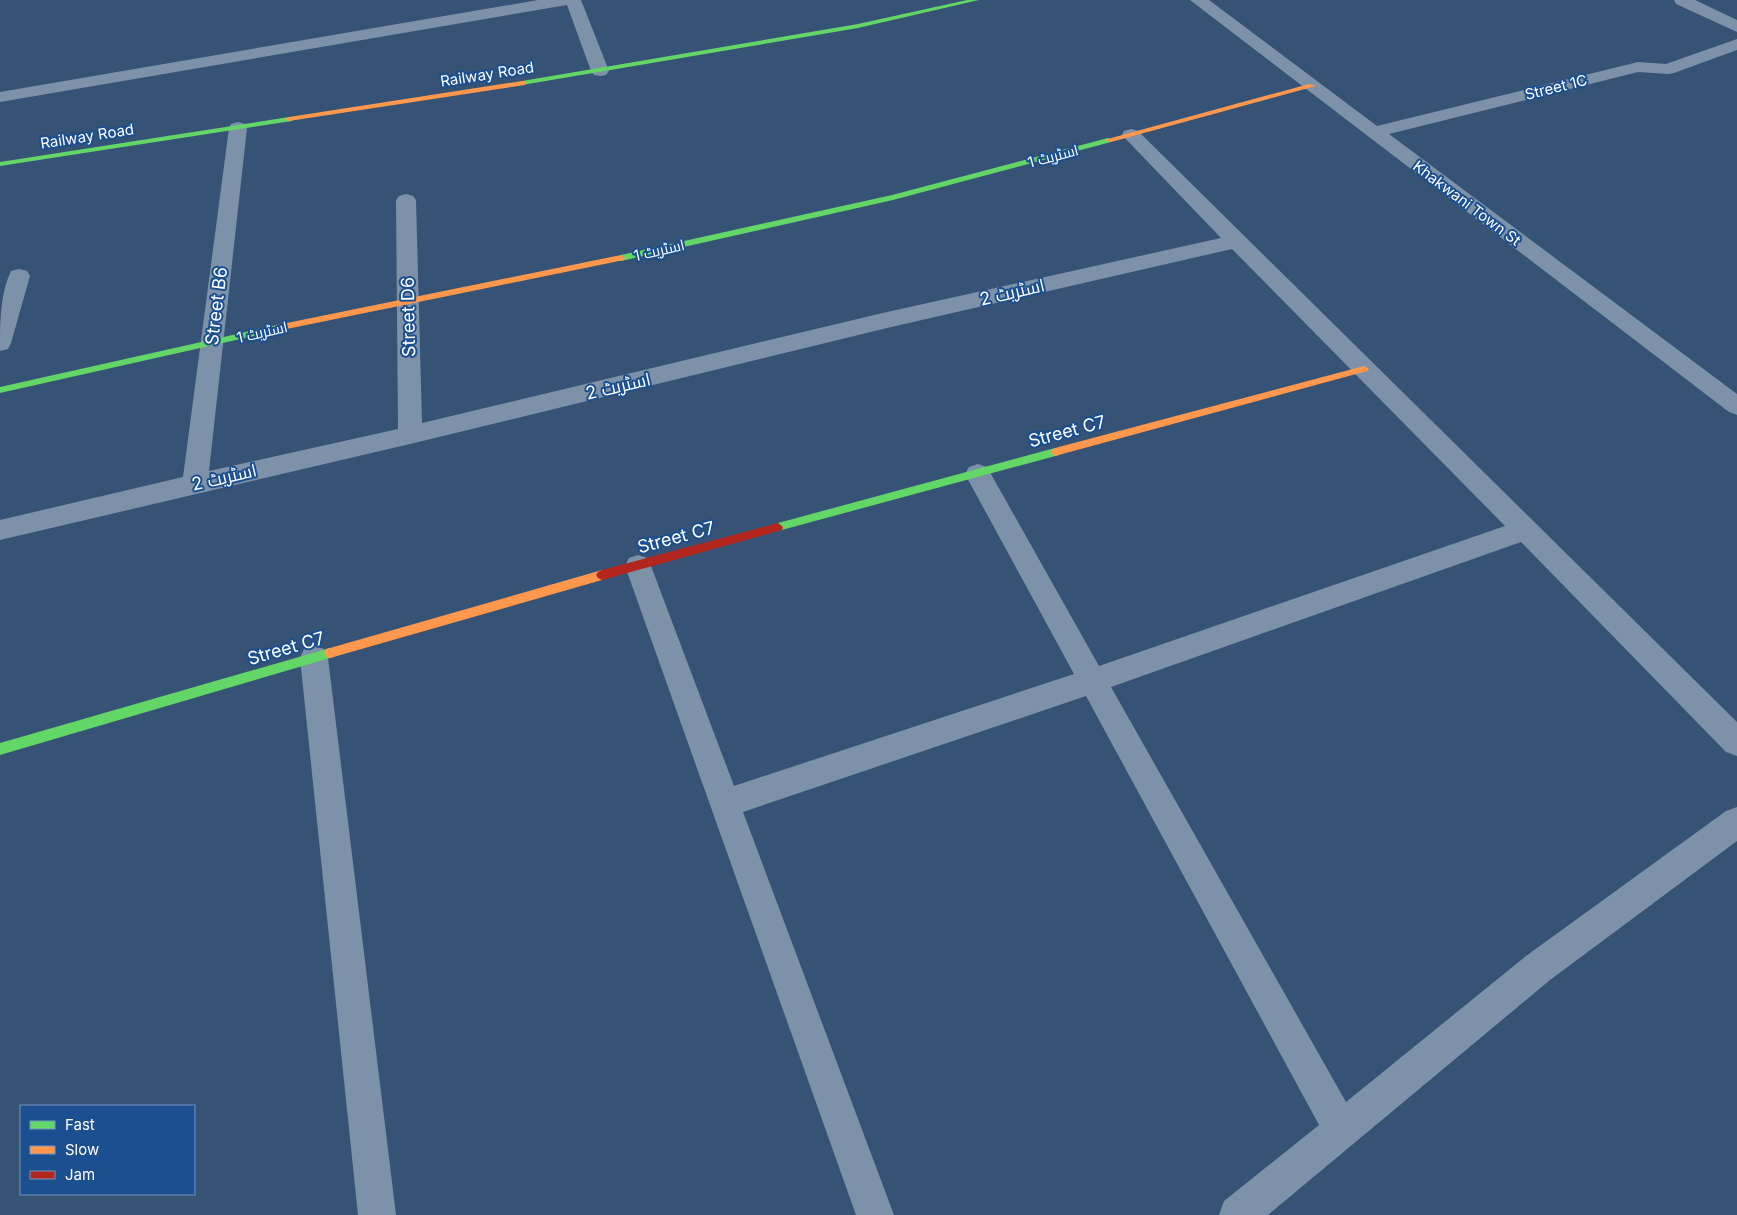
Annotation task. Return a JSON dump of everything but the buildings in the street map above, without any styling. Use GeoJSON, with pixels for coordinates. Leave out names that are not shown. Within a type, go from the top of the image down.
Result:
{"type":"FeatureCollection","features":[{"type":"Feature","properties":{"kind":"street"},"geometry":{"type":"LineString","coordinates":[[0,97],[567,0]]}},
{"type":"Feature","properties":{"kind":"street"},"geometry":{"type":"LineString","coordinates":[[573,0],[600,71]]}},
{"type":"Feature","properties":{"kind":"street","name":"Railway Road"},"geometry":{"type":"LineString","coordinates":[[0,164],[600,71],[858,26],[976,0]]}},
{"type":"Feature","properties":{"kind":"street","name":"Khakwani Town St"},"geometry":{"type":"LineString","coordinates":[[1198,0],[1737,406]]}},
{"type":"Feature","properties":{"kind":"street"},"geometry":{"type":"LineString","coordinates":[[1682,0],[1737,27]]}},
{"type":"Feature","properties":{"kind":"street","name":"Street 1C"},"geometry":{"type":"LineString","coordinates":[[1374,132],[1638,67],[1668,69],[1737,44]]}},
{"type":"Feature","properties":{"kind":"street","name":"اسٹریٹ 1"},"geometry":{"type":"LineString","coordinates":[[0,390],[408,301],[619,259],[893,197],[1312,86]]}},
{"type":"Feature","properties":{"kind":"street","name":"Street B6"},"geometry":{"type":"LineString","coordinates":[[195,484],[238,128]]}},
{"type":"Feature","properties":{"kind":"street"},"geometry":{"type":"LineString","coordinates":[[1131,135],[1737,742]]}},
{"type":"Feature","properties":{"kind":"street","name":"Street D6"},"geometry":{"type":"LineString","coordinates":[[406,200],[410,435]]}},
{"type":"Feature","properties":{"kind":"street","name":"اسٹریٹ 2"},"geometry":{"type":"LineString","coordinates":[[0,530],[410,435],[887,320],[1236,241]]}},
{"type":"Feature","properties":{"kind":"street"},"geometry":{"type":"LineString","coordinates":[[0,343],[20,276]]}},
{"type":"Feature","properties":{"kind":"street","name":"Street C7"},"geometry":{"type":"LineString","coordinates":[[0,749],[638,566],[1364,369]]}},
{"type":"Feature","properties":{"kind":"street"},"geometry":{"type":"LineString","coordinates":[[978,474],[1341,1129]]}},
{"type":"Feature","properties":{"kind":"street"},"geometry":{"type":"LineString","coordinates":[[724,802],[1093,681],[1525,530]]}},
{"type":"Feature","properties":{"kind":"street"},"geometry":{"type":"LineString","coordinates":[[638,566],[875,1215]]}},
{"type":"Feature","properties":{"kind":"street"},"geometry":{"type":"LineString","coordinates":[[314,658],[377,1215]]}},
{"type":"Feature","properties":{"kind":"street"},"geometry":{"type":"LineString","coordinates":[[1238,1215],[1538,968],[1737,822]]}},
{"type":"Feature","properties":{"kind":"traffic: fast"},"geometry":{"type":"LineString","coordinates":[[522,83],[858,26],[976,0]]}},
{"type":"Feature","properties":{"kind":"traffic: fast"},"geometry":{"type":"LineString","coordinates":[[0,164],[289,119]]}},
{"type":"Feature","properties":{"kind":"traffic: fast"},"geometry":{"type":"LineString","coordinates":[[621,258],[893,197],[1108,140]]}},
{"type":"Feature","properties":{"kind":"traffic: fast"},"geometry":{"type":"LineString","coordinates":[[0,390],[277,328]]}},
{"type":"Feature","properties":{"kind":"traffic: fast"},"geometry":{"type":"LineString","coordinates":[[778,527],[1055,452]]}},
{"type":"Feature","properties":{"kind":"traffic: fast"},"geometry":{"type":"LineString","coordinates":[[0,749],[330,653]]}},
{"type":"Feature","properties":{"kind":"traffic: slow"},"geometry":{"type":"LineString","coordinates":[[289,119],[522,83]]}},
{"type":"Feature","properties":{"kind":"traffic: slow"},"geometry":{"type":"LineString","coordinates":[[1108,140],[1312,86]]}},
{"type":"Feature","properties":{"kind":"traffic: slow"},"geometry":{"type":"LineString","coordinates":[[277,328],[621,258]]}},
{"type":"Feature","properties":{"kind":"traffic: slow"},"geometry":{"type":"LineString","coordinates":[[1055,452],[1364,369]]}},
{"type":"Feature","properties":{"kind":"traffic: slow"},"geometry":{"type":"LineString","coordinates":[[330,653],[602,575]]}},
{"type":"Feature","properties":{"kind":"traffic: jam"},"geometry":{"type":"LineString","coordinates":[[602,575],[778,527]]}}]}
